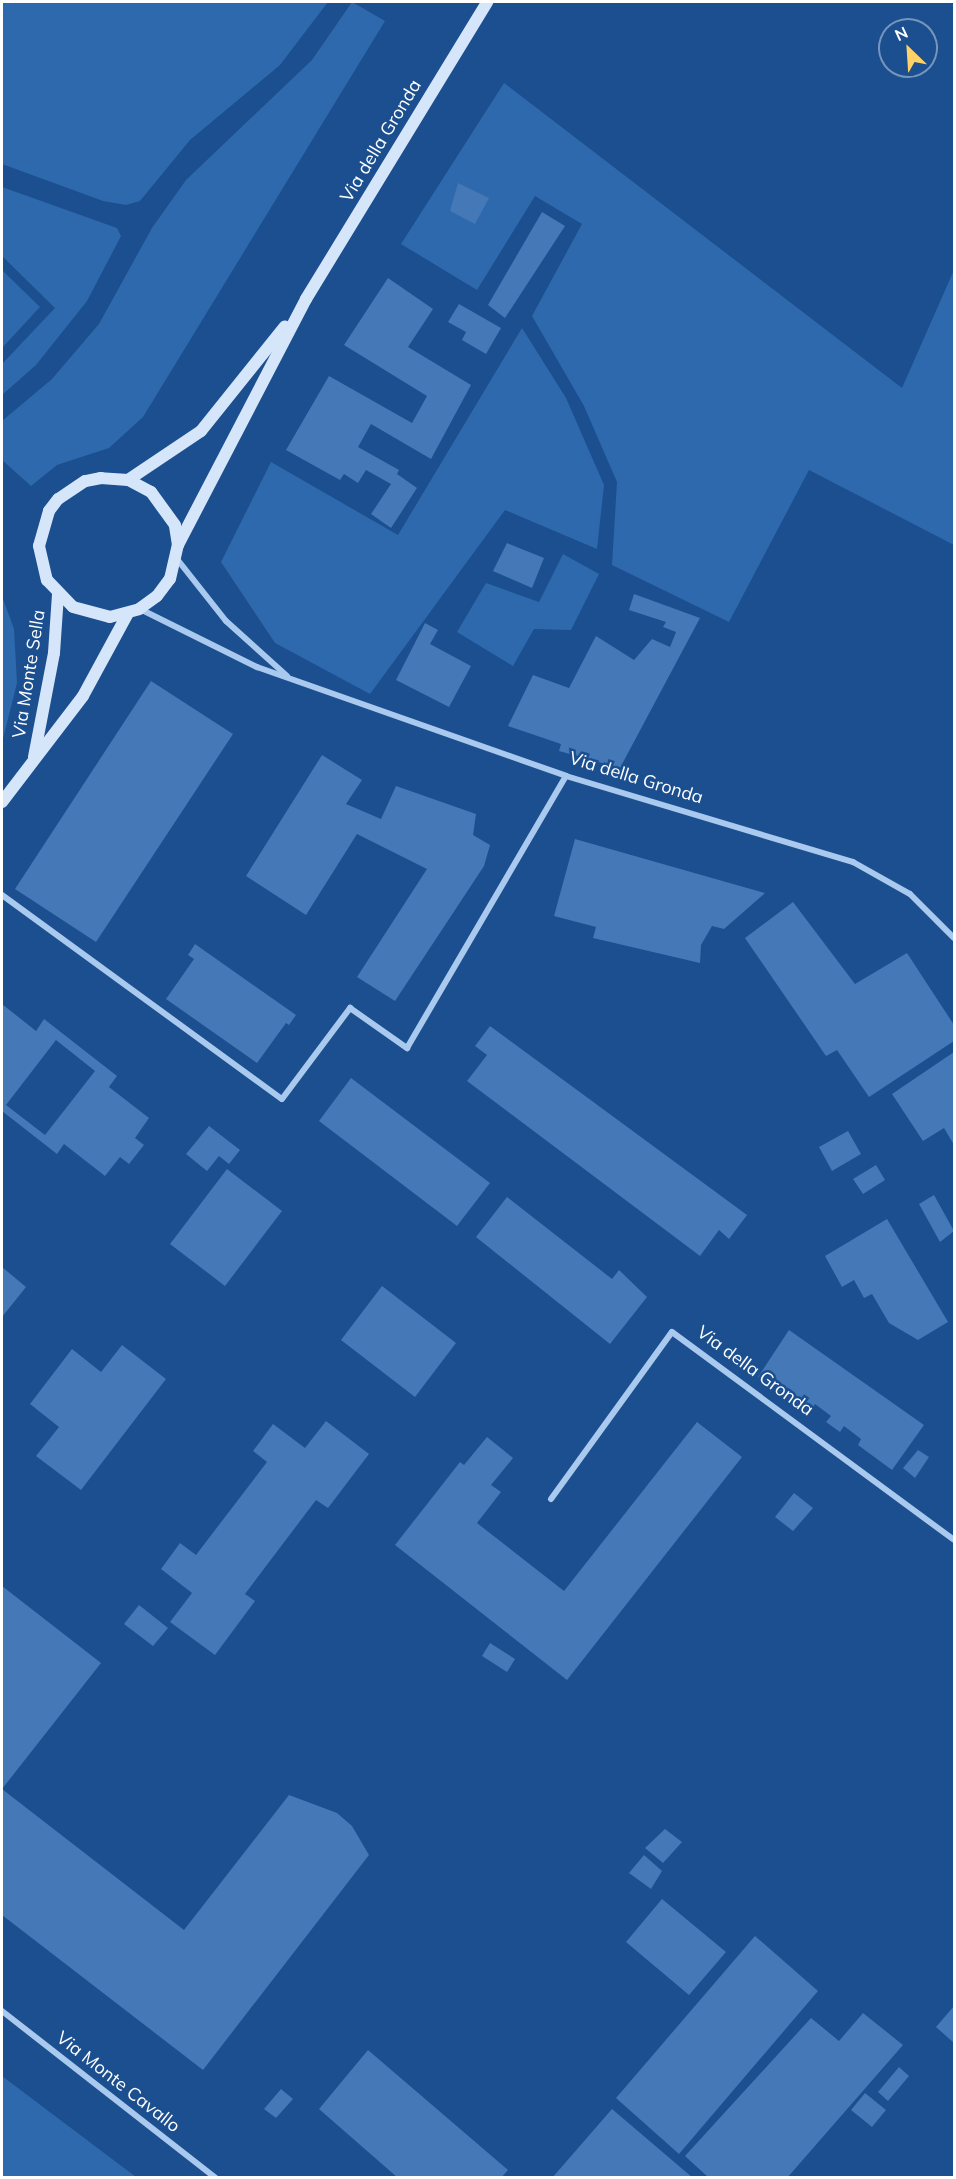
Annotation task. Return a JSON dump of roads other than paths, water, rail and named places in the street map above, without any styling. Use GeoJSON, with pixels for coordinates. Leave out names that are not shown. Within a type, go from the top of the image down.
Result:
{"type":"FeatureCollection","features":[{"type":"Feature","properties":{"kind":"street","name":"Via della Gronda"},"geometry":{"type":"LineString","coordinates":[[178,545],[306,299],[487,2]]}},
{"type":"Feature","properties":{"kind":"street","name":"Via della Gronda"},"geometry":{"type":"LineString","coordinates":[[128,480],[201,431],[223,408],[306,299]]}},
{"type":"Feature","properties":{"kind":"street"},"geometry":{"type":"LineString","coordinates":[[128,480],[151,492],[165,507],[175,525],[178,545],[177,559],[157,596],[134,611],[110,617],[90,614],[58,595],[41,564],[40,537],[49,511],[58,499],[86,481],[128,480]]}},
{"type":"Feature","properties":{"kind":"street","name":"Via della Gronda"},"geometry":{"type":"LineString","coordinates":[[177,559],[226,621],[290,679]]}},
{"type":"Feature","properties":{"kind":"street","name":"Via Monte Sella"},"geometry":{"type":"LineString","coordinates":[[34,759],[54,653],[58,595]]}},
{"type":"Feature","properties":{"kind":"street","name":"Via della Gronda"},"geometry":{"type":"LineString","coordinates":[[134,611],[228,656],[566,776],[861,865],[910,894],[954,938]]}},
{"type":"Feature","properties":{"kind":"street","name":"Via Monte Sella"},"geometry":{"type":"LineString","coordinates":[[2,802],[83,696],[134,611]]}},
{"type":"Feature","properties":{"kind":"street"},"geometry":{"type":"LineString","coordinates":[[2,895],[282,1099],[351,1008],[407,1048],[566,776]]}},
{"type":"Feature","properties":{"kind":"street","name":"Via della Gronda"},"geometry":{"type":"LineString","coordinates":[[551,1499],[672,1332],[954,1540]]}},
{"type":"Feature","properties":{"kind":"street","name":"Via Monte Cavallo"},"geometry":{"type":"LineString","coordinates":[[2,2012],[216,2178]]}}]}
